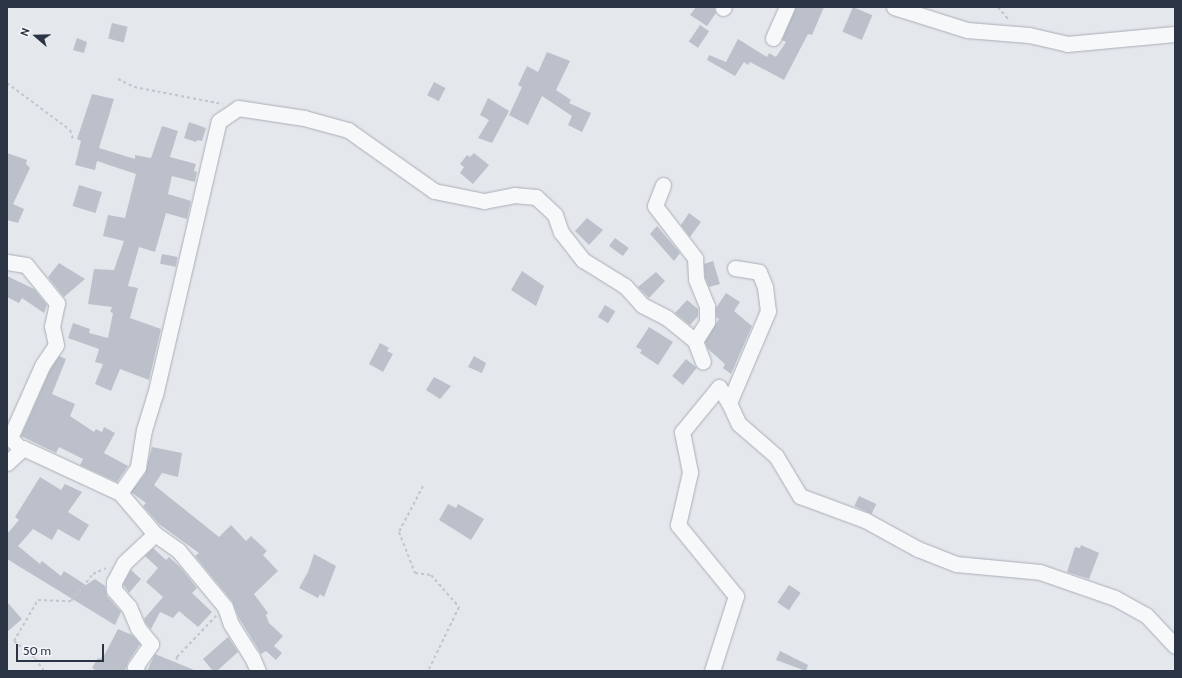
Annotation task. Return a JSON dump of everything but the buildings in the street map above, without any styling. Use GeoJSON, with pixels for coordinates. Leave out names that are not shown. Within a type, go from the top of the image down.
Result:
{"type":"FeatureCollection","features":[{"type":"Feature","properties":{"kind":"street"},"geometry":{"type":"LineString","coordinates":[[774,38],[787,7]]}},
{"type":"Feature","properties":{"kind":"street"},"geometry":{"type":"LineString","coordinates":[[894,7],[967,30],[1029,35],[1072,44],[1175,34]]}},
{"type":"Feature","properties":{"kind":"street"},"geometry":{"type":"LineString","coordinates":[[120,493],[138,467],[144,430],[155,395],[219,121],[238,108],[304,118],[348,130],[434,191],[484,201],[514,195],[536,196],[555,216],[561,232],[583,260],[625,286],[642,305],[667,318],[695,341],[703,362]]}},
{"type":"Feature","properties":{"kind":"street"},"geometry":{"type":"LineString","coordinates":[[663,185],[654,206],[695,258],[696,279],[707,306],[707,322],[695,341]]}},
{"type":"Feature","properties":{"kind":"street"},"geometry":{"type":"LineString","coordinates":[[7,262],[26,265],[57,303],[52,326],[56,346],[42,366],[10,438],[20,449],[23,448],[120,493],[155,534],[178,550],[225,608],[231,624],[252,657],[258,671]]}},
{"type":"Feature","properties":{"kind":"street"},"geometry":{"type":"LineString","coordinates":[[729,403],[768,311],[765,286],[759,272],[735,268]]}},
{"type":"Feature","properties":{"kind":"street"},"geometry":{"type":"LineString","coordinates":[[712,671],[736,596],[678,525],[690,472],[682,432],[719,387],[739,424],[776,456],[800,496],[865,520],[918,549],[956,564],[1040,572],[1116,598],[1146,615],[1175,646]]}},
{"type":"Feature","properties":{"kind":"street"},"geometry":{"type":"LineString","coordinates":[[7,463],[20,449]]}},
{"type":"Feature","properties":{"kind":"street"},"geometry":{"type":"LineString","coordinates":[[137,671],[135,667],[151,644],[138,628],[129,606],[114,590],[114,582],[124,563],[155,534]]}},
{"type":"Feature","properties":{"kind":"path"},"geometry":{"type":"LineString","coordinates":[[118,79],[134,87],[238,108]]}},
{"type":"Feature","properties":{"kind":"path"},"geometry":{"type":"LineString","coordinates":[[7,83],[70,130],[74,139]]}},
{"type":"Feature","properties":{"kind":"path"},"geometry":{"type":"LineString","coordinates":[[423,486],[399,532],[415,573],[431,575],[459,607],[428,671]]}},
{"type":"Feature","properties":{"kind":"path"},"geometry":{"type":"LineString","coordinates":[[44,671],[35,658],[14,640],[38,600],[71,601],[93,574],[124,563]]}},
{"type":"Feature","properties":{"kind":"path"},"geometry":{"type":"LineString","coordinates":[[173,671],[177,657],[200,631],[225,608]]}}]}
